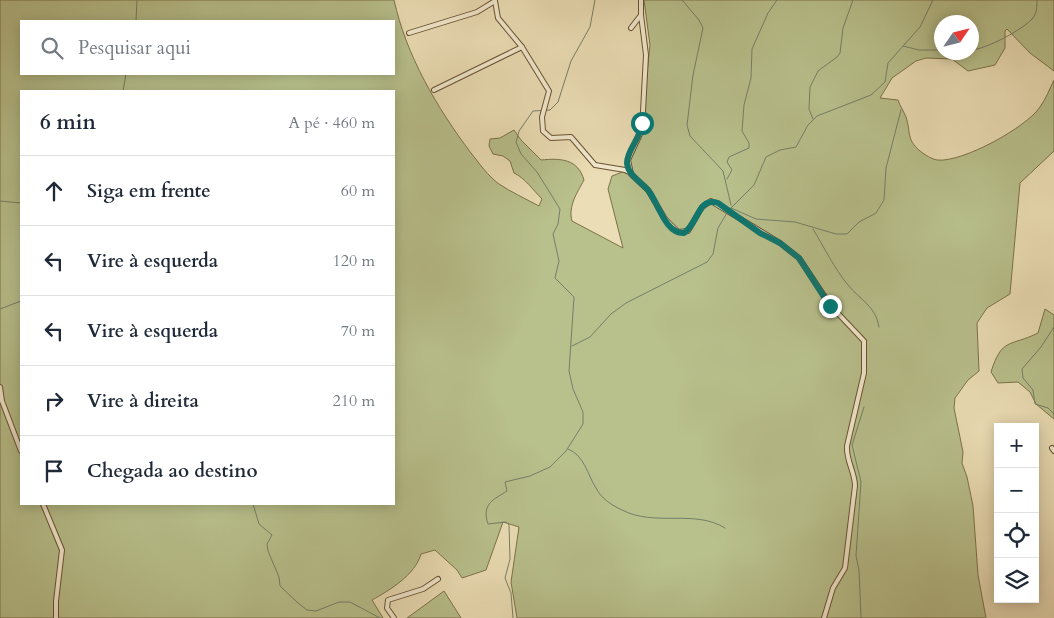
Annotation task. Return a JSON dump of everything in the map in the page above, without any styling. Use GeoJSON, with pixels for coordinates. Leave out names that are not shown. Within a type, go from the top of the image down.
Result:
{"type":"FeatureCollection","features":[{"type":"Feature","properties":{"kind":"street"},"geometry":{"type":"LineString","coordinates":[[631,174],[628,160],[642,130],[646,76],[646,44],[641,0]]}},
{"type":"Feature","properties":{"kind":"street"},"geometry":{"type":"LineString","coordinates":[[409,33],[477,12],[496,1],[498,18],[522,47],[549,91],[542,117],[543,132],[551,138],[571,137],[595,165],[625,170],[631,174],[648,190],[665,219],[678,232],[688,231],[702,207],[711,201],[780,243],[806,266],[830,306],[864,341],[864,378],[846,455],[854,476],[855,486],[845,568],[833,588],[824,618]]}},
{"type":"Feature","properties":{"kind":"street"},"geometry":{"type":"LineString","coordinates":[[631,28],[642,15]]}},
{"type":"Feature","properties":{"kind":"street"},"geometry":{"type":"LineString","coordinates":[[434,90],[522,47]]}},
{"type":"Feature","properties":{"kind":"street"},"geometry":{"type":"LineString","coordinates":[[0,387],[2,401],[20,448]]}},
{"type":"Feature","properties":{"kind":"street"},"geometry":{"type":"LineString","coordinates":[[43,505],[62,550],[56,618]]}},
{"type":"Feature","properties":{"kind":"street"},"geometry":{"type":"LineString","coordinates":[[394,618],[387,608],[388,600],[423,589],[438,579]]}},
{"type":"Feature","properties":{"kind":"green space"},"geometry":{"type":"Polygon","coordinates":[[[0,0],[394,0],[406,41],[424,80],[458,136],[487,173],[504,187],[539,206],[542,199],[525,181],[514,173],[510,161],[503,156],[493,154],[489,146],[490,139],[500,138],[514,130],[541,160],[555,159],[568,161],[578,168],[584,180],[572,205],[572,221],[623,248],[608,189],[612,176],[625,171],[640,139],[650,45],[644,0],[1054,0],[1054,71],[1030,53],[1007,29],[1005,31],[1005,48],[995,65],[968,71],[953,60],[979,60],[979,15],[934,15],[934,58],[916,61],[892,78],[880,98],[898,100],[906,117],[911,139],[920,151],[937,160],[948,159],[977,150],[1022,124],[1040,107],[1054,80],[1054,151],[1020,183],[1010,294],[987,308],[977,323],[979,371],[968,380],[955,398],[954,408],[963,452],[962,463],[973,506],[978,575],[986,618],[517,618],[511,582],[519,527],[503,522],[486,570],[462,578],[457,570],[435,550],[421,554],[418,562],[408,575],[394,587],[372,600],[383,618],[0,618],[0,0]]]}},
{"type":"Feature","properties":{"kind":"green space"},"geometry":{"type":"Polygon","coordinates":[[[1045,309],[1054,315],[1054,419],[1036,404],[1030,392],[1018,382],[998,383],[991,372],[1003,348],[1038,333],[1045,309]]]}},
{"type":"Feature","properties":{"kind":"green space"},"geometry":{"type":"Polygon","coordinates":[[[444,591],[461,618],[407,618],[444,591]]]}},
{"type":"Feature","properties":{"kind":"waterway"},"geometry":{"type":"LineString","coordinates":[[136,20],[137,0]]}},
{"type":"Feature","properties":{"kind":"waterway"},"geometry":{"type":"LineString","coordinates":[[513,618],[511,593],[505,578],[510,559],[509,525],[506,522],[488,524],[486,511],[494,499],[507,491],[505,482],[530,476],[550,467],[566,451],[583,424],[583,412],[573,389],[569,371],[574,297],[555,278],[559,261],[553,234],[558,224],[560,209],[537,172],[521,154],[516,142],[519,131],[533,111],[550,110],[558,102],[571,61],[590,27],[595,0]]}},
{"type":"Feature","properties":{"kind":"waterway"},"geometry":{"type":"LineString","coordinates":[[682,0],[699,20],[703,28],[693,75],[687,125],[690,136],[723,171],[731,205]]}},
{"type":"Feature","properties":{"kind":"waterway"},"geometry":{"type":"LineString","coordinates":[[727,179],[732,170],[727,162],[729,157],[749,148],[749,143],[742,131],[744,105],[751,78],[752,49],[768,13],[777,0]]}},
{"type":"Feature","properties":{"kind":"waterway"},"geometry":{"type":"LineString","coordinates":[[813,119],[809,109],[810,87],[818,71],[840,53],[843,28],[853,0]]}},
{"type":"Feature","properties":{"kind":"waterway"},"geometry":{"type":"LineString","coordinates":[[730,209],[754,185],[766,157],[780,150],[796,147],[808,125],[817,116],[871,95],[885,82],[888,63],[920,27],[933,0]]}},
{"type":"Feature","properties":{"kind":"waterway"},"geometry":{"type":"LineString","coordinates":[[979,49],[1012,33],[1032,19],[1035,15],[1037,0]]}},
{"type":"Feature","properties":{"kind":"waterway"},"geometry":{"type":"LineString","coordinates":[[903,46],[919,50],[934,50]]}},
{"type":"Feature","properties":{"kind":"waterway"},"geometry":{"type":"LineString","coordinates":[[123,90],[126,75]]}},
{"type":"Feature","properties":{"kind":"waterway"},"geometry":{"type":"LineString","coordinates":[[731,208],[756,219],[795,222],[836,234],[847,234],[859,222],[876,213],[884,200],[886,168],[901,110]]}},
{"type":"Feature","properties":{"kind":"waterway"},"geometry":{"type":"LineString","coordinates":[[0,201],[20,203]]}},
{"type":"Feature","properties":{"kind":"waterway"},"geometry":{"type":"LineString","coordinates":[[572,346],[590,337],[611,314],[626,303],[707,262],[713,254],[718,228],[727,213]]}},
{"type":"Feature","properties":{"kind":"waterway"},"geometry":{"type":"LineString","coordinates":[[813,229],[843,278],[871,308],[879,327]]}},
{"type":"Feature","properties":{"kind":"waterway"},"geometry":{"type":"LineString","coordinates":[[0,309],[20,301]]}},
{"type":"Feature","properties":{"kind":"waterway"},"geometry":{"type":"LineString","coordinates":[[1054,327],[1041,347],[1022,369],[1023,378],[1033,390],[1035,404],[1048,408],[1054,414]]}},
{"type":"Feature","properties":{"kind":"waterway"},"geometry":{"type":"LineString","coordinates":[[861,618],[859,570],[856,556],[861,482],[852,445],[864,407]]}},
{"type":"Feature","properties":{"kind":"waterway"},"geometry":{"type":"LineString","coordinates":[[568,449],[574,452],[582,461],[601,495],[618,508],[635,515],[661,518],[688,518],[713,522],[725,528]]}},
{"type":"Feature","properties":{"kind":"waterway"},"geometry":{"type":"LineString","coordinates":[[253,505],[259,524],[272,535],[267,544],[268,551],[279,577],[280,586],[298,603],[307,610],[316,611],[339,602],[350,602],[380,618]]}},
{"type":"Feature","properties":{"kind":"route"},"geometry":{"type":"LineString","coordinates":[[642,123],[641,134],[629,156],[628,169],[648,190],[675,230],[681,233],[688,231],[706,203],[709,201],[718,203],[760,233],[780,243],[799,258],[812,275],[830,306]]}}]}
